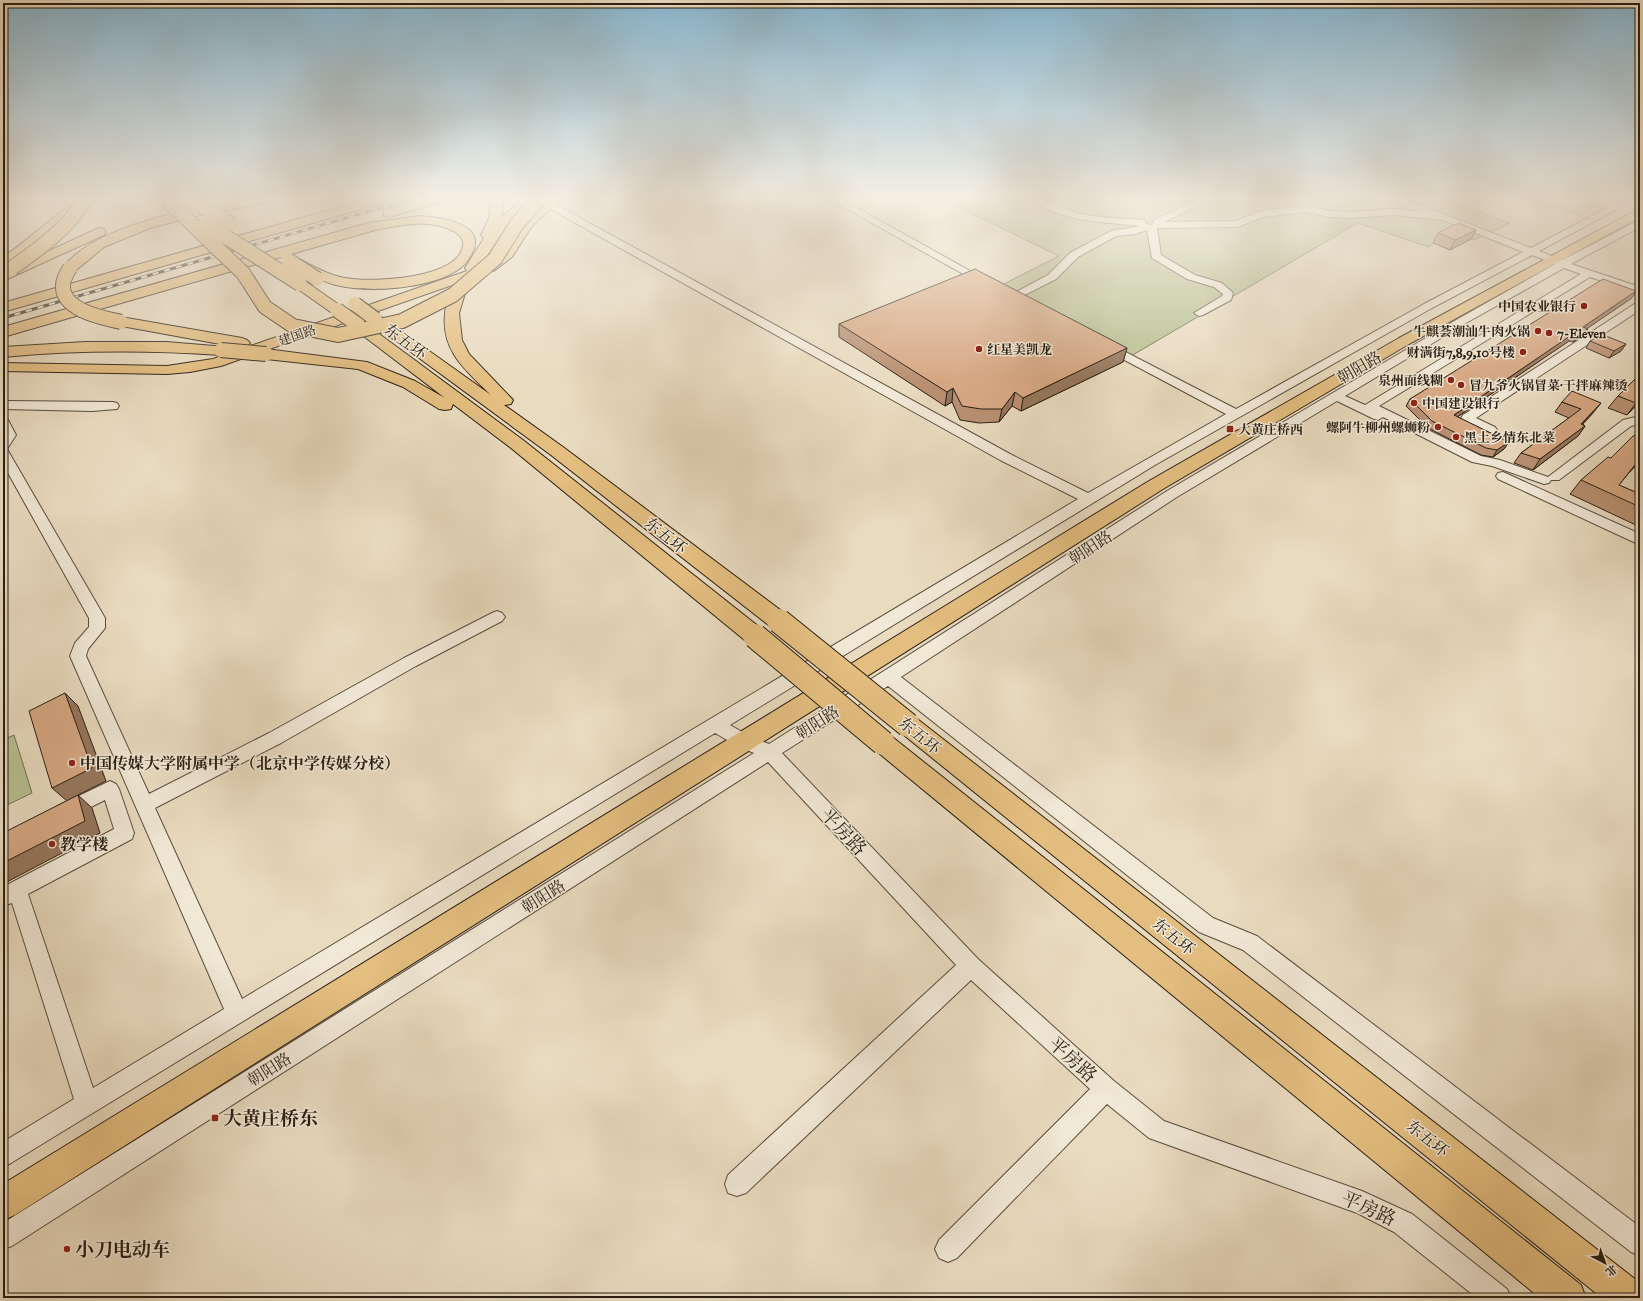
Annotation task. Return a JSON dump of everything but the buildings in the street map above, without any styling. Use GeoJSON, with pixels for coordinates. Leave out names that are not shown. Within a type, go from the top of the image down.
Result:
{"type":"FeatureCollection","features":[{"type":"Feature","properties":{"kind":"highway"},"geometry":{"type":"LineString","coordinates":[[5,270],[21,260]]}},
{"type":"Feature","properties":{"kind":"highway"},"geometry":{"type":"LineString","coordinates":[[5,270],[29,260]]}},
{"type":"Feature","properties":{"kind":"highway"},"geometry":{"type":"LineString","coordinates":[[79,260],[70,268],[64,279],[63,289],[66,299],[74,306],[86,312],[122,322],[242,343],[270,350],[361,365],[409,384],[517,444]]}},
{"type":"Feature","properties":{"kind":"highway"},"geometry":{"type":"LineString","coordinates":[[3,308],[171,260]]}},
{"type":"Feature","properties":{"kind":"highway"},"geometry":{"type":"LineString","coordinates":[[3,323],[225,260]]}},
{"type":"Feature","properties":{"kind":"highway"},"geometry":{"type":"LineString","coordinates":[[229,260],[243,273],[265,306],[293,326],[338,335],[402,321],[453,295],[494,260]]}},
{"type":"Feature","properties":{"kind":"highway"},"geometry":{"type":"LineString","coordinates":[[3,332],[255,260]]}},
{"type":"Feature","properties":{"kind":"highway","name":"东五环"},"geometry":{"type":"LineString","coordinates":[[260,260],[300,284],[358,325],[517,444],[1568,1298]]}},
{"type":"Feature","properties":{"kind":"highway"},"geometry":{"type":"LineString","coordinates":[[287,260],[321,278],[365,286],[382,286],[416,281],[448,269],[461,260]]}},
{"type":"Feature","properties":{"kind":"highway"},"geometry":{"type":"LineString","coordinates":[[476,260],[459,290],[452,313],[454,340],[462,356],[557,451]]}},
{"type":"Feature","properties":{"kind":"highway","name":"朝阳路"},"geometry":{"type":"LineString","coordinates":[[3,1185],[1156,485],[1544,260]]}},
{"type":"Feature","properties":{"kind":"highway","name":"东五环"},"geometry":{"type":"LineString","coordinates":[[321,278],[557,451],[779,621],[1630,1298]]}},
{"type":"Feature","properties":{"kind":"highway"},"geometry":{"type":"LineString","coordinates":[[3,352],[71,346],[123,345],[221,350],[270,350]]}},
{"type":"Feature","properties":{"kind":"highway","name":"朝阳路"},"geometry":{"type":"LineString","coordinates":[[3,1203],[739,739]]}},
{"type":"Feature","properties":{"kind":"main road"},"geometry":{"type":"LineString","coordinates":[[5,270],[14,260]]}},
{"type":"Feature","properties":{"kind":"main road","name":"建国路"},"geometry":{"type":"LineString","coordinates":[[3,367],[167,370],[190,368],[216,362],[491,267],[501,260]]}},
{"type":"Feature","properties":{"kind":"street"},"geometry":{"type":"LineString","coordinates":[[652,260],[1005,457],[1088,499]]}},
{"type":"Feature","properties":{"kind":"street"},"geometry":{"type":"LineString","coordinates":[[944,260],[993,287]]}},
{"type":"Feature","properties":{"kind":"street"},"geometry":{"type":"LineString","coordinates":[[1027,305],[1010,296],[1052,277],[1069,260]]}},
{"type":"Feature","properties":{"kind":"street"},"geometry":{"type":"LineString","coordinates":[[1162,260],[1191,277],[1218,285],[1228,293],[1227,298],[1199,313]]}},
{"type":"Feature","properties":{"kind":"street","name":"朝阳路"},"geometry":{"type":"LineString","coordinates":[[3,1155],[714,724],[1150,462],[1428,306],[1543,260]]}},
{"type":"Feature","properties":{"kind":"street","name":"朝阳路"},"geometry":{"type":"LineString","coordinates":[[3,1237],[889,677],[1172,494],[1462,321],[1545,260]]}},
{"type":"Feature","properties":{"kind":"street"},"geometry":{"type":"LineString","coordinates":[[1552,260],[1640,290]]}},
{"type":"Feature","properties":{"kind":"street"},"geometry":{"type":"LineString","coordinates":[[1590,273],[1370,406],[1477,459],[1549,478],[1627,423],[1640,420]]}},
{"type":"Feature","properties":{"kind":"street"},"geometry":{"type":"LineString","coordinates":[[1491,430],[1467,418],[1640,305]]}},
{"type":"Feature","properties":{"kind":"street"},"geometry":{"type":"LineString","coordinates":[[1098,342],[1236,414]]}},
{"type":"Feature","properties":{"kind":"street"},"geometry":{"type":"LineString","coordinates":[[1336,396],[1640,540]]}},
{"type":"Feature","properties":{"kind":"street"},"geometry":{"type":"LineString","coordinates":[[3,405],[92,408],[113,406]]}},
{"type":"Feature","properties":{"kind":"street"},"geometry":{"type":"LineString","coordinates":[[3,446],[10,435],[4,424]]}},
{"type":"Feature","properties":{"kind":"street"},"geometry":{"type":"LineString","coordinates":[[3,452],[97,618],[97,628],[81,647],[78,656],[237,1013]]}},
{"type":"Feature","properties":{"kind":"street"},"geometry":{"type":"LineString","coordinates":[[144,805],[275,738],[410,662],[497,617]]}},
{"type":"Feature","properties":{"kind":"street"},"geometry":{"type":"LineString","coordinates":[[889,677],[1206,925],[1250,943],[1640,1243]]}},
{"type":"Feature","properties":{"kind":"street","name":"平房路"},"geometry":{"type":"LineString","coordinates":[[714,724],[739,739],[770,752],[971,966],[1106,1089],[1157,1130],[1362,1203],[1403,1223],[1498,1298]]}},
{"type":"Feature","properties":{"kind":"street"},"geometry":{"type":"LineString","coordinates":[[50,819],[110,789],[125,833],[10,893],[87,1104]]}},
{"type":"Feature","properties":{"kind":"street"},"geometry":{"type":"LineString","coordinates":[[737,1184],[971,966]]}},
{"type":"Feature","properties":{"kind":"street"},"geometry":{"type":"LineString","coordinates":[[948,1249],[1106,1089]]}},
{"type":"Feature","properties":{"kind":"green space"},"geometry":{"type":"Polygon","coordinates":[[[1052,260],[1295,260],[1131,356],[1000,286],[1052,260]]]}},
{"type":"Feature","properties":{"kind":"green space"},"geometry":{"type":"Polygon","coordinates":[[[14,735],[32,793],[3,807],[3,740],[14,735]]]}},
{"type":"Feature","properties":{"kind":"railway"},"geometry":{"type":"LineString","coordinates":[[3,318],[203,260]]}},
{"type":"Feature","properties":{"kind":"place","name":"中国农业银行"},"geometry":{"type":"Point","coordinates":[1584,306]}},
{"type":"Feature","properties":{"kind":"place","name":"牛麒荟潮汕牛肉火锅"},"geometry":{"type":"Point","coordinates":[1538,331]}},
{"type":"Feature","properties":{"kind":"place","name":"7-Eleven"},"geometry":{"type":"Point","coordinates":[1549,333]}},
{"type":"Feature","properties":{"kind":"place","name":"红星美凯龙"},"geometry":{"type":"Point","coordinates":[979,349]}},
{"type":"Feature","properties":{"kind":"place","name":"财满街7,8,9,10号楼"},"geometry":{"type":"Point","coordinates":[1523,352]}},
{"type":"Feature","properties":{"kind":"place","name":"泉州面线糊"},"geometry":{"type":"Point","coordinates":[1451,380]}},
{"type":"Feature","properties":{"kind":"place","name":"冒九爷火锅冒菜·干拌麻辣烫"},"geometry":{"type":"Point","coordinates":[1461,385]}},
{"type":"Feature","properties":{"kind":"place","name":"中国建设银行"},"geometry":{"type":"Point","coordinates":[1414,403]}},
{"type":"Feature","properties":{"kind":"place","name":"螺阿牛柳州螺蛳粉"},"geometry":{"type":"Point","coordinates":[1438,427]}},
{"type":"Feature","properties":{"kind":"place","name":"大黄庄桥西"},"geometry":{"type":"Point","coordinates":[1230,429]}},
{"type":"Feature","properties":{"kind":"place","name":"黑土乡情东北菜"},"geometry":{"type":"Point","coordinates":[1456,437]}},
{"type":"Feature","properties":{"kind":"place","name":"中国传媒大学附属中学（北京中学传媒分校）"},"geometry":{"type":"Point","coordinates":[72,763]}},
{"type":"Feature","properties":{"kind":"place","name":"教学楼"},"geometry":{"type":"Point","coordinates":[52,844]}},
{"type":"Feature","properties":{"kind":"place","name":"大黄庄桥东"},"geometry":{"type":"Point","coordinates":[215,1118]}},
{"type":"Feature","properties":{"kind":"place","name":"小刀电动车"},"geometry":{"type":"Point","coordinates":[67,1249]}}]}
